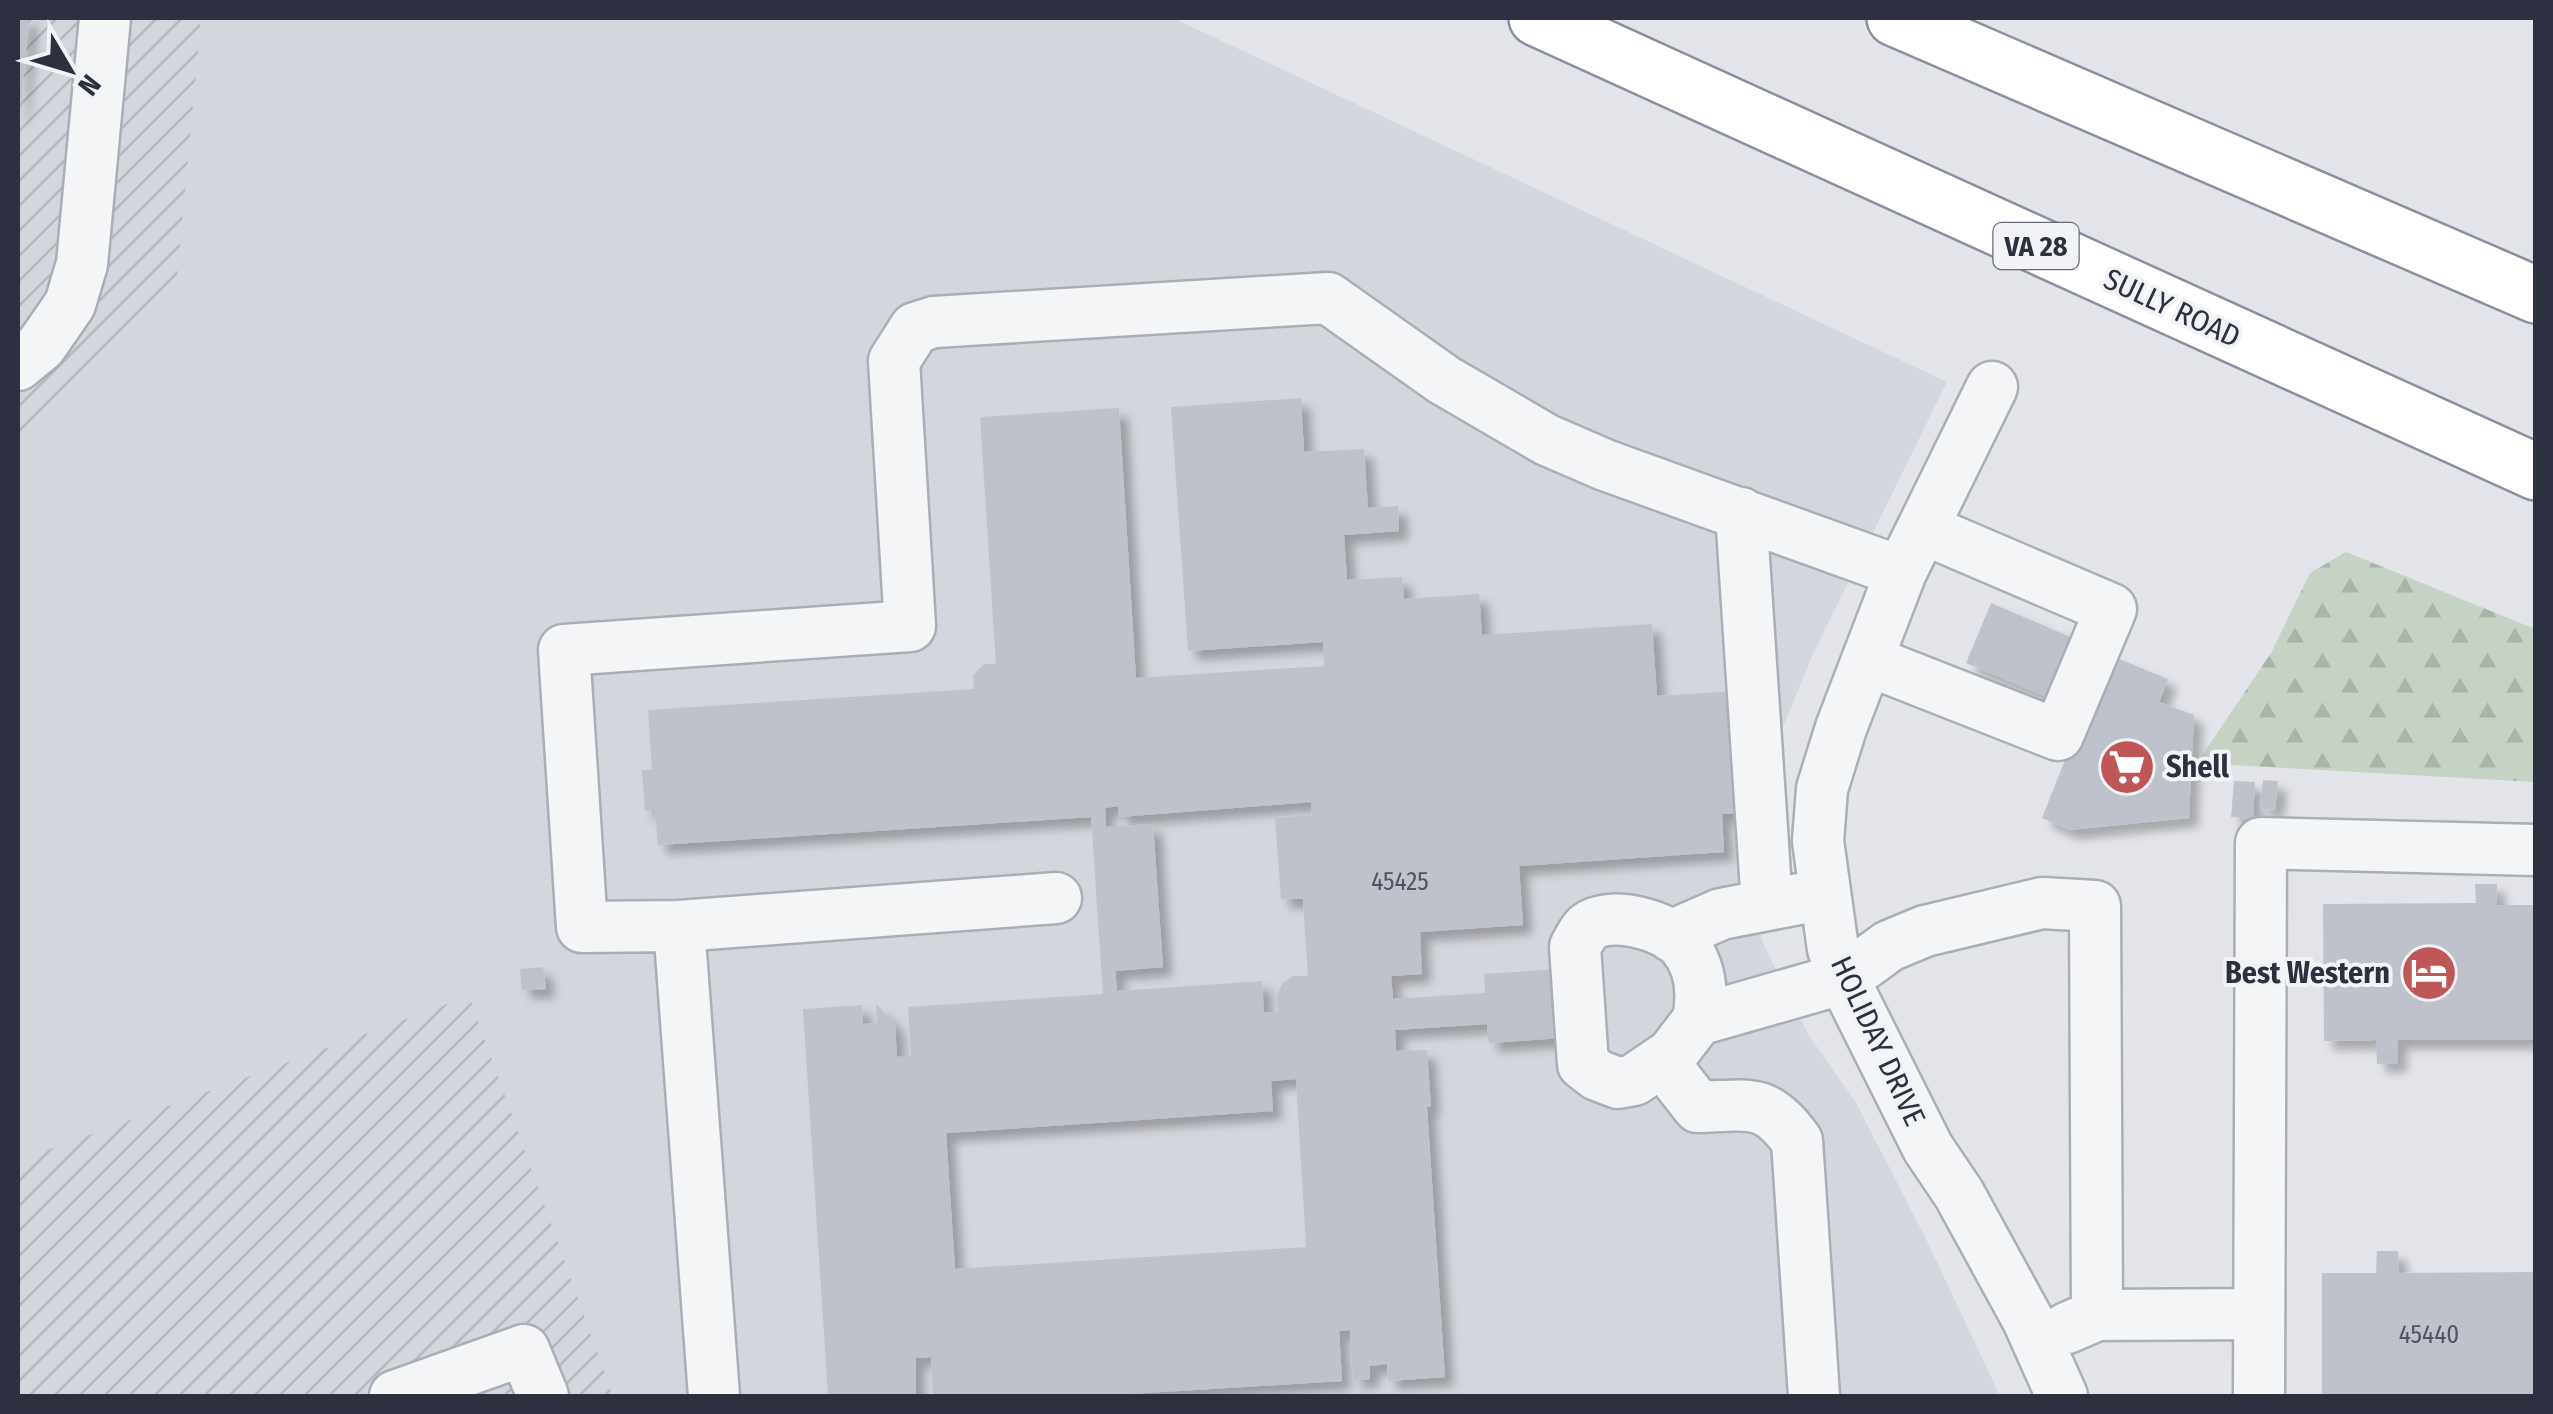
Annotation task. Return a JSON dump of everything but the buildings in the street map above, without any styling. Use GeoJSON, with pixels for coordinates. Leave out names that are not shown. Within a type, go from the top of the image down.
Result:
{"type":"FeatureCollection","features":[{"type":"Feature","properties":{"kind":"highway","name":"SULLY ROAD"},"geometry":{"type":"LineString","coordinates":[[1537,18],[2536,472]]}},
{"type":"Feature","properties":{"kind":"highway"},"geometry":{"type":"LineString","coordinates":[[1895,18],[2536,295]]}},
{"type":"Feature","properties":{"kind":"street"},"geometry":{"type":"LineString","coordinates":[[18,364],[42,346],[70,304],[82,264],[104,18]]}},
{"type":"Feature","properties":{"kind":"street"},"geometry":{"type":"LineString","coordinates":[[1056,898],[679,926],[582,927],[564,650],[910,626],[894,362],[914,328],[934,322],[1328,298],[1444,380],[1547,440],[1901,572]]}},
{"type":"Feature","properties":{"kind":"street","name":"HOLIDAY DRIVE"},"geometry":{"type":"LineString","coordinates":[[1992,387],[1901,572],[1866,660],[1822,789],[1818,841],[1833,949],[1845,978],[1928,1148],[1960,1194],[2038,1341],[2062,1396]]}},
{"type":"Feature","properties":{"kind":"street"},"geometry":{"type":"LineString","coordinates":[[1741,514],[1767,905]]}},
{"type":"Feature","properties":{"kind":"street"},"geometry":{"type":"LineString","coordinates":[[1866,660],[2058,735],[2110,609],[1924,529]]}},
{"type":"Feature","properties":{"kind":"street"},"geometry":{"type":"LineString","coordinates":[[2259,1396],[2261,843],[2536,850]]}},
{"type":"Feature","properties":{"kind":"street"},"geometry":{"type":"LineString","coordinates":[[1671,936],[1720,914],[1824,894]]}},
{"type":"Feature","properties":{"kind":"street"},"geometry":{"type":"LineString","coordinates":[[1698,1020],[1845,978],[1889,946],[1925,932],[2042,903],[2094,906],[2097,1315]]}},
{"type":"Feature","properties":{"kind":"street"},"geometry":{"type":"LineString","coordinates":[[1607,920],[1640,922],[1683,945],[1700,978],[1698,1020],[1662,1061],[1634,1080],[1618,1083],[1582,1064],[1576,947],[1591,924],[1607,920]]}},
{"type":"Feature","properties":{"kind":"street"},"geometry":{"type":"LineString","coordinates":[[679,926],[714,1396]]}},
{"type":"Feature","properties":{"kind":"street"},"geometry":{"type":"LineString","coordinates":[[1662,1061],[1698,1107],[1760,1106],[1781,1118],[1797,1141],[1814,1396]]}},
{"type":"Feature","properties":{"kind":"street"},"geometry":{"type":"LineString","coordinates":[[2038,1341],[2097,1315],[2260,1314]]}},
{"type":"Feature","properties":{"kind":"street"},"geometry":{"type":"LineString","coordinates":[[395,1396],[524,1350],[543,1396]]}},
{"type":"Feature","properties":{"kind":"shaded area"},"geometry":{"type":"Polygon","coordinates":[[[18,18],[1173,18],[1947,382],[1813,654],[1771,756],[1749,843],[1762,941],[1808,1034],[1855,1101],[2000,1396],[18,1396],[18,18]]]}},
{"type":"Feature","properties":{"kind":"shaded area"},"geometry":{"type":"Polygon","coordinates":[[[18,18],[201,18],[176,289],[18,450],[18,18]]]}},
{"type":"Feature","properties":{"kind":"shaded area"},"geometry":{"type":"Polygon","coordinates":[[[469,996],[613,1396],[18,1396],[18,1161],[469,996]]]}},
{"type":"Feature","properties":{"kind":"green space"},"geometry":{"type":"Polygon","coordinates":[[[2346,552],[2535,629],[2535,782],[2197,763],[2271,653],[2310,573],[2346,552]]]}},
{"type":"Feature","properties":{"kind":"place","name":"Shell"},"geometry":{"type":"Point","coordinates":[2127,767]}},
{"type":"Feature","properties":{"kind":"place","name":"Best Western"},"geometry":{"type":"Point","coordinates":[2429,973]}}]}
